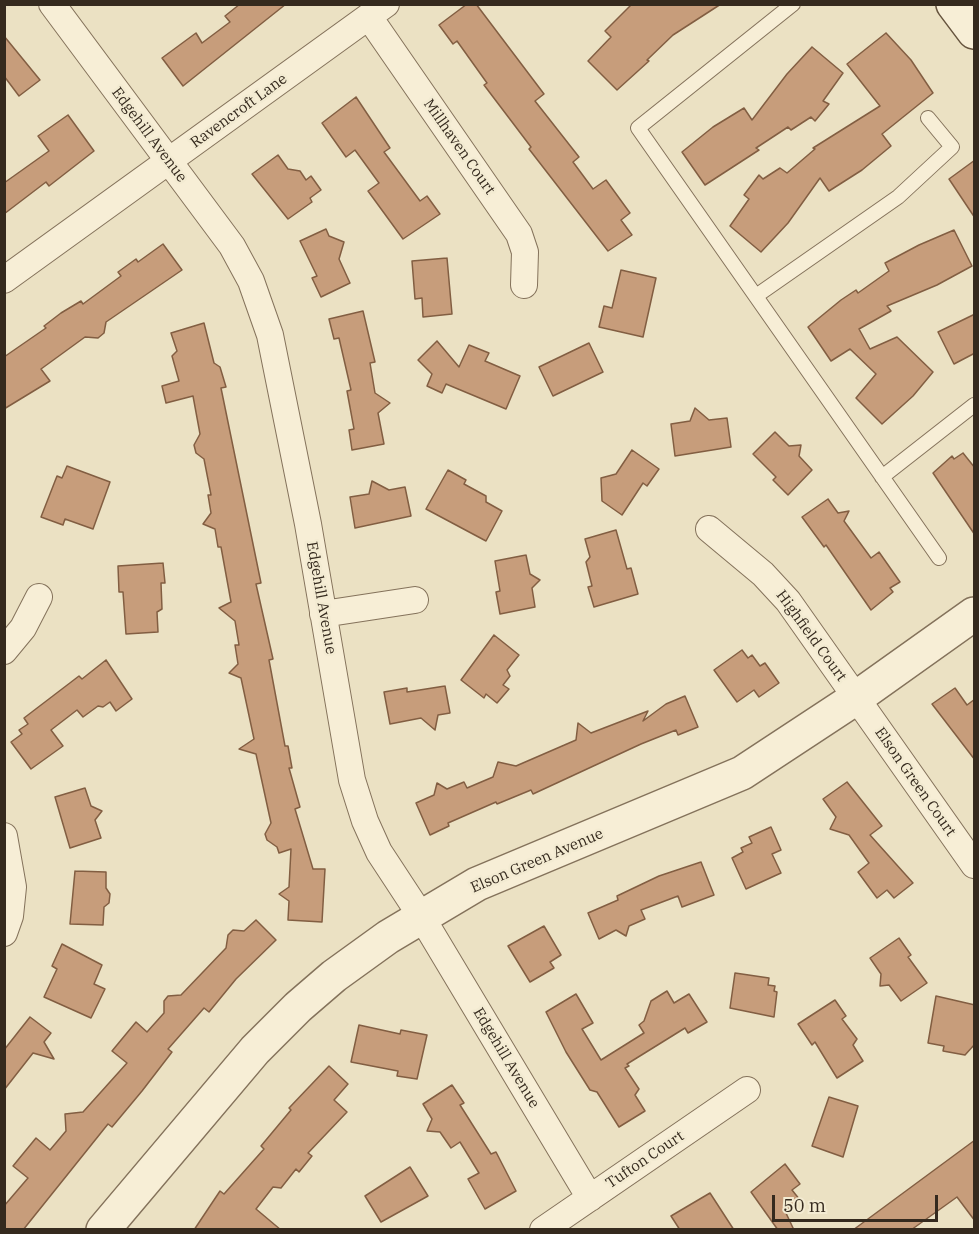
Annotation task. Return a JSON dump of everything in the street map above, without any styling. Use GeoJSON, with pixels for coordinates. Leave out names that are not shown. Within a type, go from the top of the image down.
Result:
{"type":"FeatureCollection","features":[{"type":"Feature","properties":{"kind":"street","name":"Edgehill Avenue"},"geometry":{"type":"LineString","coordinates":[[52,4],[232,246],[251,281],[266,319],[306,513],[352,780],[365,821],[379,852],[421,916],[590,1198]]}},
{"type":"Feature","properties":{"kind":"street"},"geometry":{"type":"LineString","coordinates":[[953,4],[975,32]]}},
{"type":"Feature","properties":{"kind":"street","name":"Ravencroft Lane"},"geometry":{"type":"LineString","coordinates":[[4,280],[377,11]]}},
{"type":"Feature","properties":{"kind":"street","name":"Millhaven Court"},"geometry":{"type":"LineString","coordinates":[[377,11],[519,234],[525,252],[524,285]]}},
{"type":"Feature","properties":{"kind":"street","name":"Highfield Court"},"geometry":{"type":"LineString","coordinates":[[709,529],[763,574],[788,601],[856,698]]}},
{"type":"Feature","properties":{"kind":"street"},"geometry":{"type":"LineString","coordinates":[[4,651],[22,628],[39,597]]}},
{"type":"Feature","properties":{"kind":"street"},"geometry":{"type":"LineString","coordinates":[[323,614],[415,600]]}},
{"type":"Feature","properties":{"kind":"street","name":"Elson Green Avenue"},"geometry":{"type":"LineString","coordinates":[[103,1230],[255,1050],[298,1007],[334,976],[421,916],[477,884],[742,772],[856,698],[975,614]]}},
{"type":"Feature","properties":{"kind":"street","name":"Elson Green Court"},"geometry":{"type":"LineString","coordinates":[[856,698],[975,865]]}},
{"type":"Feature","properties":{"kind":"street"},"geometry":{"type":"LineString","coordinates":[[4,836],[13,887],[10,916],[4,933]]}},
{"type":"Feature","properties":{"kind":"street","name":"Tufton Court"},"geometry":{"type":"LineString","coordinates":[[543,1230],[747,1090]]}},
{"type":"Feature","properties":{"kind":"lane"},"geometry":{"type":"LineString","coordinates":[[793,4],[638,128],[939,558]]}},
{"type":"Feature","properties":{"kind":"lane"},"geometry":{"type":"LineString","coordinates":[[756,296],[898,197],[952,147],[928,118]]}},
{"type":"Feature","properties":{"kind":"lane"},"geometry":{"type":"LineString","coordinates":[[882,477],[975,405]]}},
{"type":"Feature","properties":{"kind":"building"},"geometry":{"type":"Polygon","coordinates":[[[240,4],[286,4],[183,86],[162,58],[196,33],[202,43],[230,22],[225,16],[240,4]]]}},
{"type":"Feature","properties":{"kind":"building"},"geometry":{"type":"Polygon","coordinates":[[[467,4],[476,4],[544,94],[535,101],[579,157],[573,162],[593,189],[606,180],[630,213],[621,220],[632,235],[608,251],[529,149],[531,147],[484,85],[487,83],[457,41],[453,44],[439,25],[467,4]]]}},
{"type":"Feature","properties":{"kind":"building"},"geometry":{"type":"Polygon","coordinates":[[[632,4],[721,4],[673,35],[617,90],[588,61],[611,37],[605,31],[632,4]]]}},
{"type":"Feature","properties":{"kind":"building"},"geometry":{"type":"Polygon","coordinates":[[[886,33],[911,60],[933,93],[882,134],[891,146],[862,170],[829,191],[820,178],[788,223],[761,252],[730,226],[749,199],[744,195],[759,175],[763,179],[780,168],[787,173],[815,149],[813,148],[880,106],[847,64],[886,33]]]}},
{"type":"Feature","properties":{"kind":"building"},"geometry":{"type":"Polygon","coordinates":[[[4,36],[40,80],[19,96],[4,76],[4,36]]]}},
{"type":"Feature","properties":{"kind":"building"},"geometry":{"type":"Polygon","coordinates":[[[812,47],[843,73],[823,101],[829,104],[815,121],[811,117],[791,130],[788,127],[756,148],[759,150],[705,185],[682,152],[713,127],[744,108],[752,120],[787,74],[812,47]]]}},
{"type":"Feature","properties":{"kind":"building"},"geometry":{"type":"Polygon","coordinates":[[[356,97],[390,148],[384,152],[420,201],[427,196],[440,214],[403,239],[368,191],[379,183],[355,150],[346,157],[322,123],[356,97]]]}},
{"type":"Feature","properties":{"kind":"building"},"geometry":{"type":"Polygon","coordinates":[[[68,115],[94,151],[49,186],[46,182],[4,214],[4,183],[49,151],[38,136],[68,115]]]}},
{"type":"Feature","properties":{"kind":"building"},"geometry":{"type":"Polygon","coordinates":[[[278,155],[288,169],[300,171],[306,180],[311,176],[321,190],[310,198],[312,202],[288,219],[252,174],[278,155]]]}},
{"type":"Feature","properties":{"kind":"building"},"geometry":{"type":"Polygon","coordinates":[[[975,160],[975,218],[949,179],[975,160]]]}},
{"type":"Feature","properties":{"kind":"building"},"geometry":{"type":"Polygon","coordinates":[[[326,229],[329,236],[344,242],[339,259],[350,283],[321,297],[312,278],[317,276],[300,241],[326,229]]]}},
{"type":"Feature","properties":{"kind":"building"},"geometry":{"type":"Polygon","coordinates":[[[954,230],[972,266],[937,285],[887,306],[891,311],[859,329],[870,349],[897,337],[933,372],[913,396],[882,424],[856,398],[876,374],[850,349],[831,361],[808,327],[841,300],[856,290],[858,293],[889,271],[885,263],[954,230]]]}},
{"type":"Feature","properties":{"kind":"building"},"geometry":{"type":"Polygon","coordinates":[[[163,244],[182,270],[106,322],[104,333],[98,338],[85,337],[41,369],[50,381],[4,409],[4,357],[46,328],[44,326],[61,313],[81,301],[83,304],[121,276],[118,272],[136,259],[138,262],[163,244]]]}},
{"type":"Feature","properties":{"kind":"building"},"geometry":{"type":"Polygon","coordinates":[[[447,258],[452,314],[423,317],[422,298],[415,299],[412,261],[447,258]]]}},
{"type":"Feature","properties":{"kind":"building"},"geometry":{"type":"Polygon","coordinates":[[[621,270],[656,278],[643,337],[599,327],[604,306],[612,308],[621,270]]]}},
{"type":"Feature","properties":{"kind":"building"},"geometry":{"type":"Polygon","coordinates":[[[363,311],[375,362],[370,363],[375,393],[390,403],[378,413],[384,444],[352,450],[349,430],[354,429],[347,391],[351,390],[339,338],[334,339],[329,319],[363,311]]]}},
{"type":"Feature","properties":{"kind":"building"},"geometry":{"type":"Polygon","coordinates":[[[975,314],[975,353],[954,364],[938,332],[975,314]]]}},
{"type":"Feature","properties":{"kind":"building"},"geometry":{"type":"Polygon","coordinates":[[[204,323],[214,363],[220,367],[226,387],[221,388],[261,583],[256,584],[273,659],[269,660],[285,746],[288,746],[292,768],[289,768],[300,807],[295,809],[313,869],[325,869],[322,922],[288,920],[289,901],[279,894],[289,887],[291,849],[279,853],[277,847],[267,840],[265,834],[271,823],[256,754],[239,749],[254,739],[241,678],[229,673],[238,664],[235,645],[239,645],[235,621],[219,608],[231,602],[221,547],[218,547],[215,529],[203,524],[211,513],[208,495],[211,495],[204,459],[196,453],[194,445],[200,434],[193,396],[166,403],[162,386],[179,381],[172,356],[177,351],[171,333],[204,323]]]}},
{"type":"Feature","properties":{"kind":"building"},"geometry":{"type":"Polygon","coordinates":[[[437,341],[459,367],[469,345],[489,353],[485,361],[520,376],[506,409],[446,384],[442,393],[427,386],[432,374],[418,360],[437,341]]]}},
{"type":"Feature","properties":{"kind":"building"},"geometry":{"type":"Polygon","coordinates":[[[589,343],[603,372],[553,396],[539,367],[589,343]]]}},
{"type":"Feature","properties":{"kind":"building"},"geometry":{"type":"Polygon","coordinates":[[[695,408],[709,420],[727,418],[731,447],[675,456],[671,424],[690,421],[695,408]]]}},
{"type":"Feature","properties":{"kind":"building"},"geometry":{"type":"Polygon","coordinates":[[[775,432],[789,446],[801,445],[799,456],[812,470],[788,495],[773,480],[776,477],[753,454],[775,432]]]}},
{"type":"Feature","properties":{"kind":"building"},"geometry":{"type":"Polygon","coordinates":[[[632,450],[659,469],[647,486],[643,483],[622,515],[602,501],[601,478],[616,474],[632,450]]]}},
{"type":"Feature","properties":{"kind":"building"},"geometry":{"type":"Polygon","coordinates":[[[963,453],[975,468],[975,535],[933,473],[952,456],[954,459],[963,453]]]}},
{"type":"Feature","properties":{"kind":"building"},"geometry":{"type":"Polygon","coordinates":[[[67,466],[110,482],[93,529],[65,519],[63,525],[41,517],[57,476],[62,478],[67,466]]]}},
{"type":"Feature","properties":{"kind":"building"},"geometry":{"type":"Polygon","coordinates":[[[448,470],[466,480],[464,484],[486,496],[486,502],[502,511],[486,541],[426,509],[448,470]]]}},
{"type":"Feature","properties":{"kind":"building"},"geometry":{"type":"Polygon","coordinates":[[[372,481],[389,490],[405,487],[411,516],[355,528],[350,497],[369,494],[372,481]]]}},
{"type":"Feature","properties":{"kind":"building"},"geometry":{"type":"Polygon","coordinates":[[[828,499],[838,513],[849,511],[844,521],[871,558],[879,552],[900,582],[890,588],[893,592],[871,610],[826,545],[824,547],[802,517],[828,499]]]}},
{"type":"Feature","properties":{"kind":"building"},"geometry":{"type":"Polygon","coordinates":[[[616,530],[627,569],[631,568],[638,594],[594,607],[588,587],[592,586],[586,562],[590,557],[585,539],[616,530]]]}},
{"type":"Feature","properties":{"kind":"building"},"geometry":{"type":"Polygon","coordinates":[[[526,555],[530,574],[540,580],[532,588],[535,607],[500,614],[496,592],[500,591],[495,561],[526,555]]]}},
{"type":"Feature","properties":{"kind":"building"},"geometry":{"type":"Polygon","coordinates":[[[163,563],[165,583],[161,583],[162,609],[157,612],[158,632],[126,634],[123,592],[119,592],[118,566],[163,563]]]}},
{"type":"Feature","properties":{"kind":"building"},"geometry":{"type":"Polygon","coordinates":[[[494,635],[519,655],[507,670],[510,676],[503,685],[509,689],[497,703],[486,694],[484,698],[461,680],[494,635]]]}},
{"type":"Feature","properties":{"kind":"building"},"geometry":{"type":"Polygon","coordinates":[[[742,650],[748,658],[752,655],[760,666],[765,663],[779,683],[759,697],[754,690],[737,702],[714,670],[742,650]]]}},
{"type":"Feature","properties":{"kind":"building"},"geometry":{"type":"Polygon","coordinates":[[[106,660],[132,699],[116,711],[110,702],[103,707],[98,706],[83,717],[77,710],[51,730],[63,746],[31,769],[11,742],[22,734],[19,730],[28,724],[24,718],[79,676],[82,679],[106,660]]]}},
{"type":"Feature","properties":{"kind":"building"},"geometry":{"type":"Polygon","coordinates":[[[445,686],[450,713],[438,715],[435,730],[421,718],[390,724],[384,692],[407,688],[407,692],[445,686]]]}},
{"type":"Feature","properties":{"kind":"building"},"geometry":{"type":"Polygon","coordinates":[[[955,688],[967,705],[975,699],[975,760],[932,704],[955,688]]]}},
{"type":"Feature","properties":{"kind":"building"},"geometry":{"type":"Polygon","coordinates":[[[685,696],[698,727],[678,735],[676,730],[641,744],[533,794],[531,790],[497,804],[496,802],[448,823],[449,826],[430,835],[416,803],[434,795],[437,783],[447,789],[464,782],[467,788],[493,777],[498,762],[516,766],[576,740],[578,723],[591,733],[648,711],[643,721],[666,704],[685,696]]]}},
{"type":"Feature","properties":{"kind":"building"},"geometry":{"type":"Polygon","coordinates":[[[847,782],[882,826],[870,835],[913,883],[894,898],[887,890],[877,898],[858,872],[869,863],[849,835],[830,829],[836,817],[823,799],[847,782]]]}},
{"type":"Feature","properties":{"kind":"building"},"geometry":{"type":"Polygon","coordinates":[[[85,788],[91,806],[102,811],[95,820],[101,838],[70,848],[55,797],[85,788]]]}},
{"type":"Feature","properties":{"kind":"building"},"geometry":{"type":"Polygon","coordinates":[[[771,827],[781,850],[772,854],[781,873],[746,889],[732,858],[743,852],[741,848],[752,843],[749,837],[771,827]]]}},
{"type":"Feature","properties":{"kind":"building"},"geometry":{"type":"Polygon","coordinates":[[[701,862],[714,895],[682,907],[678,896],[641,910],[645,919],[629,926],[626,936],[616,930],[599,939],[588,913],[618,900],[617,896],[659,876],[701,862]]]}},
{"type":"Feature","properties":{"kind":"building"},"geometry":{"type":"Polygon","coordinates":[[[75,871],[106,872],[106,888],[110,894],[109,903],[104,907],[103,925],[70,924],[75,871]]]}},
{"type":"Feature","properties":{"kind":"building"},"geometry":{"type":"Polygon","coordinates":[[[256,920],[276,940],[236,979],[209,1012],[204,1008],[168,1049],[172,1052],[142,1091],[112,1127],[108,1124],[23,1230],[4,1230],[4,1206],[28,1178],[13,1166],[36,1138],[50,1150],[66,1131],[65,1114],[83,1112],[127,1063],[112,1051],[136,1022],[147,1032],[164,1013],[164,1001],[168,996],[181,995],[226,948],[228,935],[233,930],[244,931],[256,920]]]}},
{"type":"Feature","properties":{"kind":"building"},"geometry":{"type":"Polygon","coordinates":[[[544,926],[561,955],[550,962],[554,968],[530,982],[508,946],[544,926]]]}},
{"type":"Feature","properties":{"kind":"building"},"geometry":{"type":"Polygon","coordinates":[[[899,938],[911,955],[908,957],[927,983],[901,1001],[889,985],[880,986],[881,974],[870,958],[899,938]]]}},
{"type":"Feature","properties":{"kind":"building"},"geometry":{"type":"Polygon","coordinates":[[[62,944],[102,965],[94,984],[105,989],[91,1018],[44,997],[57,969],[52,966],[62,944]]]}},
{"type":"Feature","properties":{"kind":"building"},"geometry":{"type":"Polygon","coordinates":[[[735,973],[769,978],[768,985],[775,986],[774,991],[777,992],[774,1017],[730,1008],[735,973]]]}},
{"type":"Feature","properties":{"kind":"building"},"geometry":{"type":"Polygon","coordinates":[[[667,991],[674,1003],[689,994],[707,1022],[688,1033],[685,1028],[627,1064],[629,1066],[625,1068],[639,1089],[635,1095],[645,1111],[619,1127],[597,1092],[590,1090],[566,1052],[546,1012],[576,994],[593,1023],[582,1029],[601,1060],[644,1033],[639,1025],[644,1021],[651,1001],[667,991]]]}},
{"type":"Feature","properties":{"kind":"building"},"geometry":{"type":"Polygon","coordinates":[[[936,996],[975,1005],[975,1044],[965,1055],[943,1051],[944,1046],[928,1043],[936,996]]]}},
{"type":"Feature","properties":{"kind":"building"},"geometry":{"type":"Polygon","coordinates":[[[835,1000],[846,1016],[842,1019],[857,1039],[853,1045],[863,1061],[837,1078],[815,1042],[812,1045],[798,1024],[835,1000]]]}},
{"type":"Feature","properties":{"kind":"building"},"geometry":{"type":"Polygon","coordinates":[[[30,1017],[51,1033],[44,1042],[54,1059],[33,1053],[4,1090],[4,1050],[30,1017]]]}},
{"type":"Feature","properties":{"kind":"building"},"geometry":{"type":"Polygon","coordinates":[[[359,1025],[400,1034],[401,1030],[427,1035],[417,1079],[397,1076],[398,1071],[351,1062],[359,1025]]]}},
{"type":"Feature","properties":{"kind":"building"},"geometry":{"type":"Polygon","coordinates":[[[329,1066],[348,1084],[334,1100],[347,1112],[308,1153],[312,1156],[299,1172],[296,1169],[281,1188],[273,1187],[256,1209],[281,1230],[194,1230],[220,1191],[224,1194],[264,1149],[261,1146],[291,1110],[289,1108],[329,1066]]]}},
{"type":"Feature","properties":{"kind":"building"},"geometry":{"type":"Polygon","coordinates":[[[452,1085],[464,1103],[460,1105],[491,1154],[496,1152],[516,1191],[485,1209],[468,1179],[479,1173],[460,1142],[451,1148],[440,1132],[427,1131],[432,1119],[423,1104],[452,1085]]]}},
{"type":"Feature","properties":{"kind":"building"},"geometry":{"type":"Polygon","coordinates":[[[829,1097],[858,1106],[843,1157],[812,1146],[829,1097]]]}},
{"type":"Feature","properties":{"kind":"building"},"geometry":{"type":"Polygon","coordinates":[[[975,1140],[975,1221],[957,1197],[911,1230],[853,1230],[975,1140]]]}},
{"type":"Feature","properties":{"kind":"building"},"geometry":{"type":"Polygon","coordinates":[[[785,1164],[800,1184],[792,1190],[800,1200],[785,1211],[794,1230],[778,1230],[751,1192],[785,1164]]]}},
{"type":"Feature","properties":{"kind":"building"},"geometry":{"type":"Polygon","coordinates":[[[410,1167],[428,1196],[381,1222],[365,1196],[410,1167]]]}},
{"type":"Feature","properties":{"kind":"building"},"geometry":{"type":"Polygon","coordinates":[[[710,1193],[734,1230],[680,1230],[671,1216],[710,1193]]]}}]}
